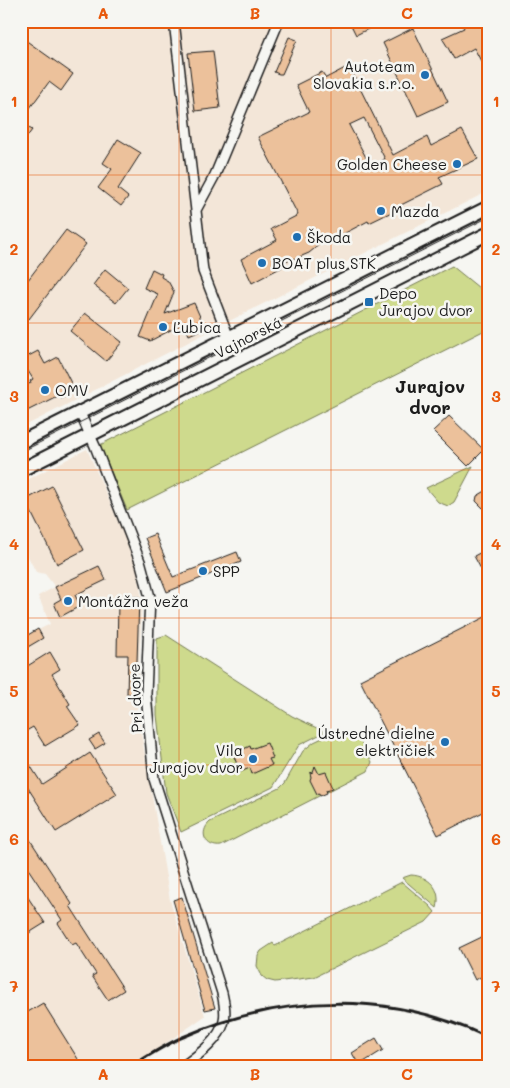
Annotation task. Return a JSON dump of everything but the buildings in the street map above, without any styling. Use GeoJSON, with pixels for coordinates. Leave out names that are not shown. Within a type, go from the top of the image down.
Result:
{"type":"FeatureCollection","features":[{"type":"Feature","properties":{"kind":"main road","name":"Vajnorská"},"geometry":{"type":"LineString","coordinates":[[21,442],[489,207]]}},
{"type":"Feature","properties":{"kind":"main road","name":"Vajnorská"},"geometry":{"type":"LineString","coordinates":[[21,470],[489,233]]}},
{"type":"Feature","properties":{"kind":"street"},"geometry":{"type":"LineString","coordinates":[[174,21],[203,271],[229,338]]}},
{"type":"Feature","properties":{"kind":"street"},"geometry":{"type":"LineString","coordinates":[[196,210],[215,175],[279,21]]}},
{"type":"Feature","properties":{"kind":"street","name":"Pri dvore"},"geometry":{"type":"LineString","coordinates":[[80,413],[141,564],[150,597],[146,694],[154,779],[225,1006],[224,1021],[219,1032],[193,1064],[182,1067]]}},
{"type":"Feature","properties":{"kind":"shaded area"},"geometry":{"type":"Polygon","coordinates":[[[21,21],[489,21],[489,191],[21,428],[21,21]]]}},
{"type":"Feature","properties":{"kind":"shaded area"},"geometry":{"type":"Polygon","coordinates":[[[87,449],[137,565],[142,601],[137,709],[170,900],[205,1016],[132,1067],[21,1067],[21,639],[50,624],[38,596],[55,587],[45,574],[36,572],[21,543],[21,483],[87,449]]]}},
{"type":"Feature","properties":{"kind":"green space"},"geometry":{"type":"Polygon","coordinates":[[[452,266],[484,292],[489,291],[489,328],[127,510],[100,445],[452,266]]]}},
{"type":"Feature","properties":{"kind":"green space"},"geometry":{"type":"Polygon","coordinates":[[[473,466],[454,502],[448,506],[438,502],[426,488],[473,466]]]}},
{"type":"Feature","properties":{"kind":"green space"},"geometry":{"type":"Polygon","coordinates":[[[166,635],[292,716],[325,732],[299,745],[273,787],[181,832],[166,793],[157,715],[157,638],[166,635]]]}},
{"type":"Feature","properties":{"kind":"green space"},"geometry":{"type":"Polygon","coordinates":[[[342,731],[353,735],[364,746],[372,762],[368,771],[221,846],[211,845],[205,839],[206,826],[210,822],[280,788],[285,783],[303,751],[314,742],[342,731]]]}},
{"type":"Feature","properties":{"kind":"green space"},"geometry":{"type":"Polygon","coordinates":[[[411,875],[423,878],[433,885],[438,895],[437,908],[402,878],[411,875]]]}},
{"type":"Feature","properties":{"kind":"green space"},"geometry":{"type":"Polygon","coordinates":[[[402,882],[435,912],[426,922],[314,977],[275,982],[267,980],[262,976],[257,966],[258,956],[261,951],[273,943],[275,946],[402,882]]]}},
{"type":"Feature","properties":{"kind":"tram line"},"geometry":{"type":"LineString","coordinates":[[21,452],[489,217]]}},
{"type":"Feature","properties":{"kind":"railway"},"geometry":{"type":"LineString","coordinates":[[130,1067],[176,1040],[221,1023],[259,1012],[298,1006],[336,1003],[375,1005],[452,1022],[489,1038]]}},
{"type":"Feature","properties":{"kind":"place","name":"Autoteam Slovakia s.r.o."},"geometry":{"type":"Point","coordinates":[425,75]}},
{"type":"Feature","properties":{"kind":"place","name":"Golden Cheese"},"geometry":{"type":"Point","coordinates":[457,164]}},
{"type":"Feature","properties":{"kind":"place","name":"Mazda"},"geometry":{"type":"Point","coordinates":[381,211]}},
{"type":"Feature","properties":{"kind":"place","name":"Škoda"},"geometry":{"type":"Point","coordinates":[297,237]}},
{"type":"Feature","properties":{"kind":"place","name":"BOAT plus STK"},"geometry":{"type":"Point","coordinates":[262,263]}},
{"type":"Feature","properties":{"kind":"place","name":"Depo Jurajov dvor"},"geometry":{"type":"Point","coordinates":[369,302]}},
{"type":"Feature","properties":{"kind":"place","name":"Ľubica"},"geometry":{"type":"Point","coordinates":[163,327]}},
{"type":"Feature","properties":{"kind":"place","name":"OMV"},"geometry":{"type":"Point","coordinates":[45,390]}},
{"type":"Feature","properties":{"kind":"place","name":"SPP"},"geometry":{"type":"Point","coordinates":[203,571]}},
{"type":"Feature","properties":{"kind":"place","name":"Montážna veža"},"geometry":{"type":"Point","coordinates":[68,601]}},
{"type":"Feature","properties":{"kind":"place","name":"Ústredné dielne električiek"},"geometry":{"type":"Point","coordinates":[445,742]}},
{"type":"Feature","properties":{"kind":"place","name":"Vila Jurajov dvor"},"geometry":{"type":"Point","coordinates":[253,759]}},
{"type":"Feature","properties":{"kind":"district","name":"Jurajov dvor"},"geometry":{"type":"Point","coordinates":[430,396]}}]}
